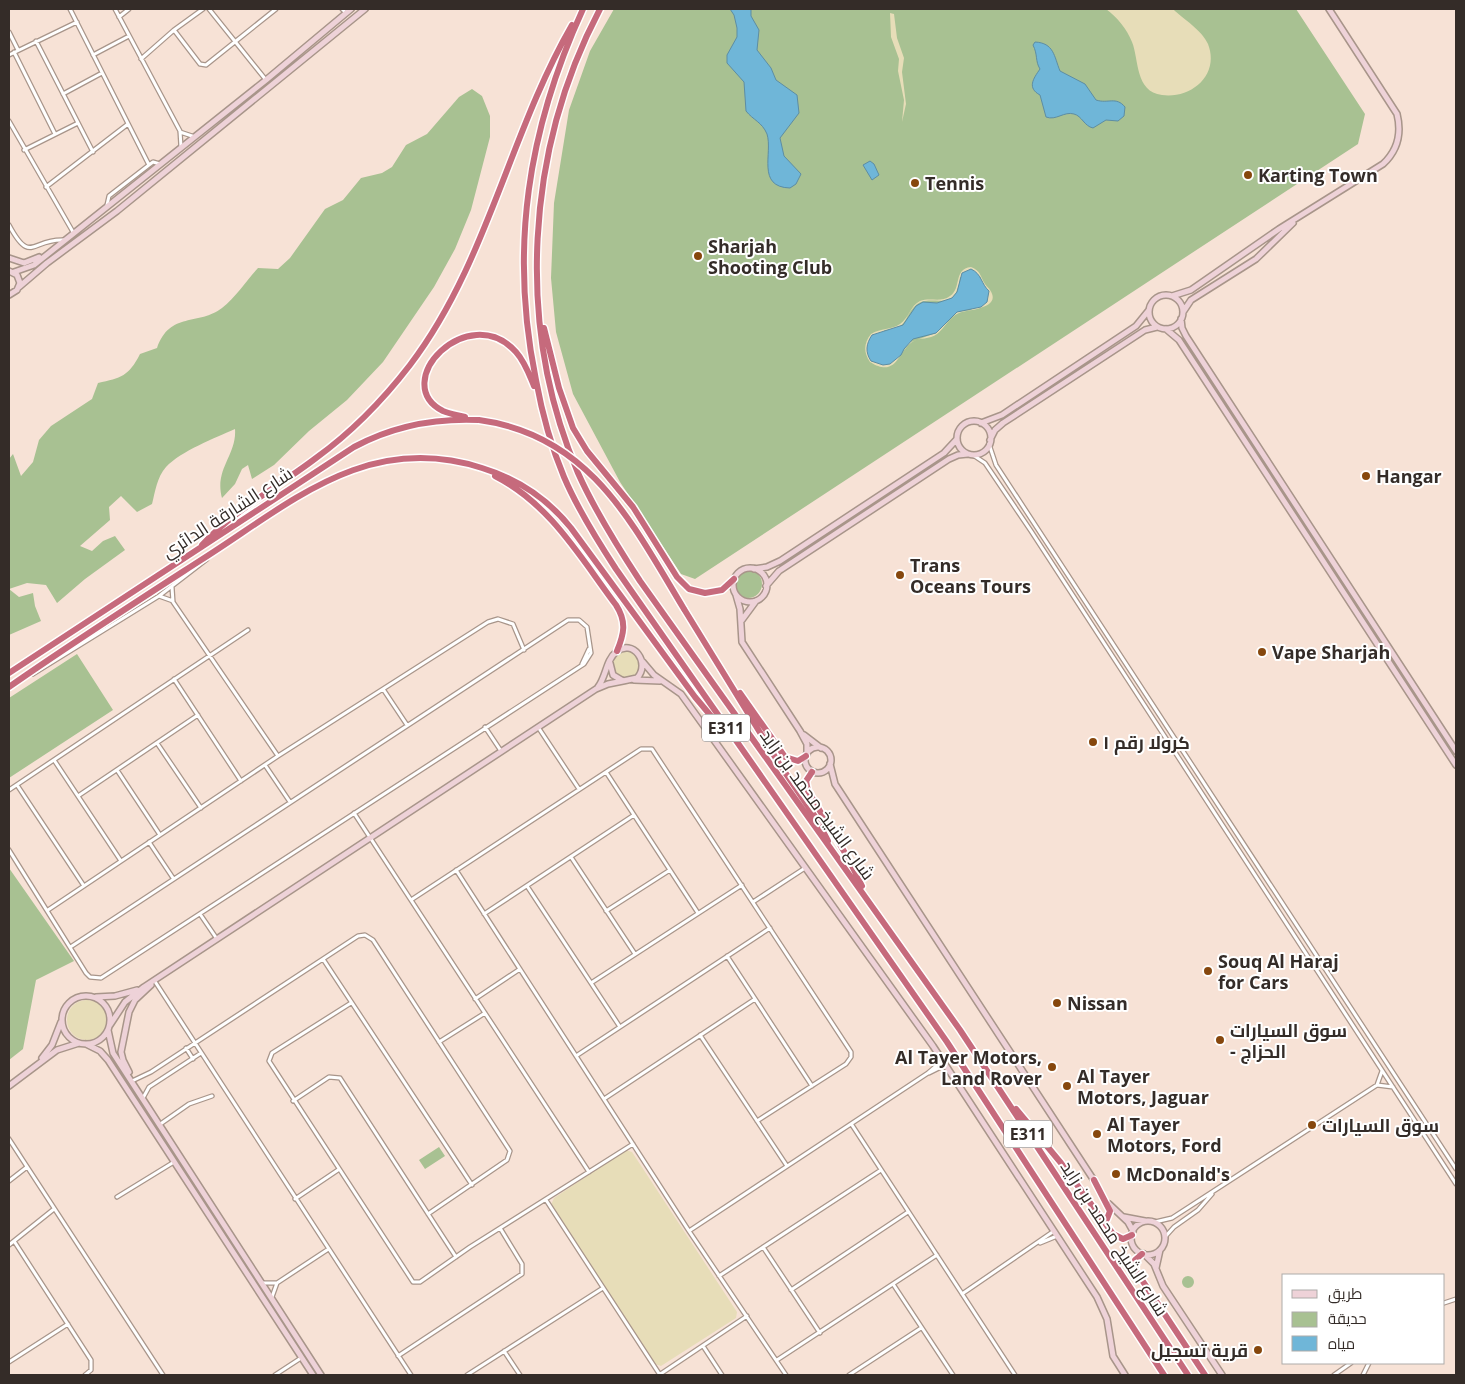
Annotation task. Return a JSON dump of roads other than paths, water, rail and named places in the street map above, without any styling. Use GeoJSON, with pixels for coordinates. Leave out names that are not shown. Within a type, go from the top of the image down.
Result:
{"type":"FeatureCollection","features":[{"type":"Feature","properties":{"kind":"highway","name":"شارع الشيخ محمد بن زايد"},"geometry":{"type":"LineString","coordinates":[[582,9],[561,58],[544,111],[527,198],[523,254],[524,295],[531,356],[540,402],[557,460],[582,514],[625,582],[947,1042],[1164,1375]]}},
{"type":"Feature","properties":{"kind":"highway"},"geometry":{"type":"LineString","coordinates":[[202,545],[218,529],[317,458],[346,434],[387,393],[422,348],[460,282],[552,63],[582,9]]}},
{"type":"Feature","properties":{"kind":"highway","name":"شارع الشيخ محمد بن زايد"},"geometry":{"type":"LineString","coordinates":[[600,9],[568,81],[547,156],[538,227],[539,312],[546,361],[558,415],[574,462],[594,508],[653,600],[831,850],[865,894],[1000,1090],[1188,1375]]}},
{"type":"Feature","properties":{"kind":"highway"},"geometry":{"type":"LineString","coordinates":[[539,312],[558,388],[573,428],[587,451],[633,507],[678,577],[689,589],[705,593],[722,590],[734,579]]}},
{"type":"Feature","properties":{"kind":"highway"},"geometry":{"type":"LineString","coordinates":[[540,402],[525,365],[512,348],[500,340],[486,335],[466,336],[448,344],[434,358],[426,376],[426,388],[430,399],[439,408],[450,413],[520,429],[545,440],[569,455],[592,474],[625,513],[731,686],[816,818],[831,850]]}},
{"type":"Feature","properties":{"kind":"highway","name":"شارع الشارقة الدائري"},"geometry":{"type":"LineString","coordinates":[[9,673],[345,453],[374,438],[425,422],[479,420]]}},
{"type":"Feature","properties":{"kind":"highway","name":"شارع الشارقة الدائري"},"geometry":{"type":"LineString","coordinates":[[9,687],[315,486],[360,466],[407,457],[440,458],[472,464]]}},
{"type":"Feature","properties":{"kind":"highway"},"geometry":{"type":"LineString","coordinates":[[472,464],[521,484],[543,499],[562,517],[698,701],[745,756]]}},
{"type":"Feature","properties":{"kind":"highway"},"geometry":{"type":"LineString","coordinates":[[472,464],[523,492],[558,526],[621,615],[624,633],[617,651]]}},
{"type":"Feature","properties":{"kind":"highway"},"geometry":{"type":"LineString","coordinates":[[731,686],[743,698],[785,757],[798,760],[806,755]]}},
{"type":"Feature","properties":{"kind":"highway"},"geometry":{"type":"LineString","coordinates":[[814,773],[806,781],[806,788],[848,858],[865,894]]}},
{"type":"Feature","properties":{"kind":"highway"},"geometry":{"type":"LineString","coordinates":[[1000,1090],[1061,1163],[1116,1237],[1123,1239],[1132,1233]]}},
{"type":"Feature","properties":{"kind":"highway"},"geometry":{"type":"LineString","coordinates":[[1094,1180],[1110,1211],[1109,1217],[1101,1217]]}},
{"type":"Feature","properties":{"kind":"highway"},"geometry":{"type":"LineString","coordinates":[[1143,1254],[1135,1260],[1136,1271],[1205,1375]]}},
{"type":"Feature","properties":{"kind":"street"},"geometry":{"type":"LineString","coordinates":[[70,9],[149,165]]}},
{"type":"Feature","properties":{"kind":"street"},"geometry":{"type":"LineString","coordinates":[[115,9],[180,131],[182,140],[180,149]]}},
{"type":"Feature","properties":{"kind":"street"},"geometry":{"type":"LineString","coordinates":[[118,17],[129,9]]}},
{"type":"Feature","properties":{"kind":"street"},"geometry":{"type":"LineString","coordinates":[[141,59],[174,30],[203,9]]}},
{"type":"Feature","properties":{"kind":"street"},"geometry":{"type":"LineString","coordinates":[[210,9],[266,80]]}},
{"type":"Feature","properties":{"kind":"street"},"geometry":{"type":"LineString","coordinates":[[174,30],[202,65],[208,64],[276,9]]}},
{"type":"Feature","properties":{"kind":"street"},"geometry":{"type":"LineString","coordinates":[[19,287],[19,279],[11,270],[34,265],[266,80],[344,11],[351,9]]}},
{"type":"Feature","properties":{"kind":"street"},"geometry":{"type":"LineString","coordinates":[[9,295],[47,263],[117,212],[365,9]]}},
{"type":"Feature","properties":{"kind":"street"},"geometry":{"type":"LineString","coordinates":[[1222,1375],[1163,1286],[1152,1260],[1135,1248],[1132,1233],[1094,1180],[835,784],[827,777],[814,773],[806,765],[807,744],[741,638],[741,623],[733,587],[734,579],[741,571],[768,567],[780,561],[944,453],[957,439],[963,425],[972,421],[982,423],[1002,415],[1136,326],[1149,310],[1152,302],[1159,296],[1172,296],[1191,290],[1279,229],[1300,218],[1383,164],[1393,152],[1399,137],[1399,122],[1393,107],[1329,9]]}},
{"type":"Feature","properties":{"kind":"street"},"geometry":{"type":"LineString","coordinates":[[9,54],[76,22]]}},
{"type":"Feature","properties":{"kind":"street"},"geometry":{"type":"LineString","coordinates":[[9,32],[16,51],[56,134]]}},
{"type":"Feature","properties":{"kind":"street"},"geometry":{"type":"LineString","coordinates":[[93,55],[129,36]]}},
{"type":"Feature","properties":{"kind":"street"},"geometry":{"type":"LineString","coordinates":[[36,41],[93,152]]}},
{"type":"Feature","properties":{"kind":"street"},"geometry":{"type":"LineString","coordinates":[[63,94],[102,73]]}},
{"type":"Feature","properties":{"kind":"street"},"geometry":{"type":"LineString","coordinates":[[24,150],[78,123]]}},
{"type":"Feature","properties":{"kind":"street"},"geometry":{"type":"LineString","coordinates":[[9,124],[73,232]]}},
{"type":"Feature","properties":{"kind":"street"},"geometry":{"type":"LineString","coordinates":[[46,187],[128,124]]}},
{"type":"Feature","properties":{"kind":"street"},"geometry":{"type":"LineString","coordinates":[[180,131],[196,137]]}},
{"type":"Feature","properties":{"kind":"street"},"geometry":{"type":"LineString","coordinates":[[107,205],[109,196],[149,165],[153,162],[161,164]]}},
{"type":"Feature","properties":{"kind":"street"},"geometry":{"type":"LineString","coordinates":[[1166,329],[1177,325],[1183,312],[1195,297],[1265,252],[1300,218]]}},
{"type":"Feature","properties":{"kind":"street"},"geometry":{"type":"LineString","coordinates":[[9,226],[19,243],[26,247],[34,248],[53,240],[64,240]]}},
{"type":"Feature","properties":{"kind":"street"},"geometry":{"type":"LineString","coordinates":[[9,258],[17,262],[28,263],[56,246]]}},
{"type":"Feature","properties":{"kind":"street"},"geometry":{"type":"LineString","coordinates":[[1172,296],[1180,302],[1183,312]]}},
{"type":"Feature","properties":{"kind":"street"},"geometry":{"type":"LineString","coordinates":[[1149,310],[1150,318],[1157,327]]}},
{"type":"Feature","properties":{"kind":"street"},"geometry":{"type":"LineString","coordinates":[[1181,319],[1182,328],[1186,336],[1456,751]]}},
{"type":"Feature","properties":{"kind":"street"},"geometry":{"type":"LineString","coordinates":[[741,623],[756,601],[763,595],[766,586],[784,568],[953,457],[983,452],[995,430],[1003,423],[1145,330],[1157,327],[1166,329],[1179,340],[1456,765]]}},
{"type":"Feature","properties":{"kind":"street"},"geometry":{"type":"LineString","coordinates":[[982,423],[990,432],[990,442],[996,465],[1456,1169]]}},
{"type":"Feature","properties":{"kind":"street"},"geometry":{"type":"LineString","coordinates":[[957,439],[960,448],[985,463],[1456,1184]]}},
{"type":"Feature","properties":{"kind":"street"},"geometry":{"type":"LineString","coordinates":[[17,681],[78,648],[159,596],[220,548]]}},
{"type":"Feature","properties":{"kind":"street"},"geometry":{"type":"LineString","coordinates":[[754,569],[764,577],[766,586]]}},
{"type":"Feature","properties":{"kind":"street"},"geometry":{"type":"LineString","coordinates":[[172,586],[173,602]]}},
{"type":"Feature","properties":{"kind":"street"},"geometry":{"type":"LineString","coordinates":[[736,595],[745,601],[756,601]]}},
{"type":"Feature","properties":{"kind":"street"},"geometry":{"type":"LineString","coordinates":[[159,596],[166,597],[173,602],[278,756]]}},
{"type":"Feature","properties":{"kind":"street"},"geometry":{"type":"LineString","coordinates":[[48,910],[278,756],[493,620],[503,619],[513,624],[524,650]]}},
{"type":"Feature","properties":{"kind":"street"},"geometry":{"type":"LineString","coordinates":[[9,850],[90,977],[101,978],[579,666],[587,657],[590,646],[585,624],[579,620],[572,619],[173,878],[72,946]]}},
{"type":"Feature","properties":{"kind":"street"},"geometry":{"type":"LineString","coordinates":[[1091,625],[1093,622],[1098,622]]}},
{"type":"Feature","properties":{"kind":"street"},"geometry":{"type":"LineString","coordinates":[[9,790],[248,630]]}},
{"type":"Feature","properties":{"kind":"street"},"geometry":{"type":"LineString","coordinates":[[596,690],[617,651],[625,648],[633,650],[639,655],[651,673],[681,694],[944,1063],[1100,1302],[1107,1319],[1113,1356],[1125,1375]]}},
{"type":"Feature","properties":{"kind":"street"},"geometry":{"type":"LineString","coordinates":[[633,680],[642,671],[643,662]]}},
{"type":"Feature","properties":{"kind":"street"},"geometry":{"type":"LineString","coordinates":[[610,663],[613,675],[623,681]]}},
{"type":"Feature","properties":{"kind":"street"},"geometry":{"type":"LineString","coordinates":[[174,679],[241,781]]}},
{"type":"Feature","properties":{"kind":"street"},"geometry":{"type":"LineString","coordinates":[[86,1044],[99,1040],[109,1028],[122,1005],[144,987],[596,690],[608,684],[623,681],[663,681]]}},
{"type":"Feature","properties":{"kind":"street"},"geometry":{"type":"LineString","coordinates":[[383,689],[407,726]]}},
{"type":"Feature","properties":{"kind":"street"},"geometry":{"type":"LineString","coordinates":[[78,796],[198,715]]}},
{"type":"Feature","properties":{"kind":"street"},"geometry":{"type":"LineString","coordinates":[[485,727],[501,751]]}},
{"type":"Feature","properties":{"kind":"street"},"geometry":{"type":"LineString","coordinates":[[538,727],[579,790]]}},
{"type":"Feature","properties":{"kind":"street"},"geometry":{"type":"LineString","coordinates":[[800,731],[830,756],[835,784]]}},
{"type":"Feature","properties":{"kind":"street"},"geometry":{"type":"LineString","coordinates":[[158,742],[201,808]]}},
{"type":"Feature","properties":{"kind":"street"},"geometry":{"type":"LineString","coordinates":[[410,900],[641,748],[654,750],[851,1052],[851,1057],[846,1064],[757,1121]]}},
{"type":"Feature","properties":{"kind":"street"},"geometry":{"type":"LineString","coordinates":[[806,755],[813,749],[821,748]]}},
{"type":"Feature","properties":{"kind":"street"},"geometry":{"type":"LineString","coordinates":[[54,760],[121,861]]}},
{"type":"Feature","properties":{"kind":"street"},"geometry":{"type":"LineString","coordinates":[[814,773],[825,771],[830,764]]}},
{"type":"Feature","properties":{"kind":"street"},"geometry":{"type":"LineString","coordinates":[[265,765],[290,802]]}},
{"type":"Feature","properties":{"kind":"street"},"geometry":{"type":"LineString","coordinates":[[117,770],[160,835]]}},
{"type":"Feature","properties":{"kind":"street"},"geometry":{"type":"LineString","coordinates":[[606,772],[698,913]]}},
{"type":"Feature","properties":{"kind":"street"},"geometry":{"type":"LineString","coordinates":[[18,785],[84,886]]}},
{"type":"Feature","properties":{"kind":"street"},"geometry":{"type":"LineString","coordinates":[[354,812],[589,1172]]}},
{"type":"Feature","properties":{"kind":"street"},"geometry":{"type":"LineString","coordinates":[[484,914],[634,815]]}},
{"type":"Feature","properties":{"kind":"street"},"geometry":{"type":"LineString","coordinates":[[149,842],[173,878]]}},
{"type":"Feature","properties":{"kind":"street"},"geometry":{"type":"LineString","coordinates":[[571,857],[635,954]]}},
{"type":"Feature","properties":{"kind":"street"},"geometry":{"type":"LineString","coordinates":[[754,902],[806,867]]}},
{"type":"Feature","properties":{"kind":"street"},"geometry":{"type":"LineString","coordinates":[[456,870],[632,1144],[786,1375]]}},
{"type":"Feature","properties":{"kind":"street"},"geometry":{"type":"LineString","coordinates":[[606,911],[670,870]]}},
{"type":"Feature","properties":{"kind":"street"},"geometry":{"type":"LineString","coordinates":[[1259,880],[1264,880],[1265,876]]}},
{"type":"Feature","properties":{"kind":"street"},"geometry":{"type":"LineString","coordinates":[[591,983],[742,885]]}},
{"type":"Feature","properties":{"kind":"street"},"geometry":{"type":"LineString","coordinates":[[527,886],[620,1027]]}},
{"type":"Feature","properties":{"kind":"street"},"geometry":{"type":"LineString","coordinates":[[200,914],[216,939]]}},
{"type":"Feature","properties":{"kind":"street"},"geometry":{"type":"LineString","coordinates":[[576,1056],[770,928]]}},
{"type":"Feature","properties":{"kind":"street"},"geometry":{"type":"LineString","coordinates":[[131,1079],[151,1072],[358,936],[365,935],[371,938],[510,1151],[507,1160],[428,1214]]}},
{"type":"Feature","properties":{"kind":"street"},"geometry":{"type":"LineString","coordinates":[[727,956],[812,1086]]}},
{"type":"Feature","properties":{"kind":"street"},"geometry":{"type":"LineString","coordinates":[[323,959],[472,1185]]}},
{"type":"Feature","properties":{"kind":"street"},"geometry":{"type":"LineString","coordinates":[[475,999],[520,969]]}},
{"type":"Feature","properties":{"kind":"street"},"geometry":{"type":"LineString","coordinates":[[154,981],[327,1250],[411,1375]]}},
{"type":"Feature","properties":{"kind":"street"},"geometry":{"type":"LineString","coordinates":[[131,1079],[122,1052],[129,1012],[134,1000],[154,981]]}},
{"type":"Feature","properties":{"kind":"street"},"geometry":{"type":"LineString","coordinates":[[38,1062],[52,1045],[64,1010],[72,1001],[83,996],[120,996],[144,987]]}},
{"type":"Feature","properties":{"kind":"street"},"geometry":{"type":"LineString","coordinates":[[93,997],[107,1008],[111,1050],[321,1375]]}},
{"type":"Feature","properties":{"kind":"street"},"geometry":{"type":"LineString","coordinates":[[604,1099],[755,999]]}},
{"type":"Feature","properties":{"kind":"street"},"geometry":{"type":"LineString","coordinates":[[352,1002],[270,1056],[270,1063],[412,1281],[420,1282],[500,1228],[632,1144]]}},
{"type":"Feature","properties":{"kind":"street"},"geometry":{"type":"LineString","coordinates":[[439,1042],[485,1013]]}},
{"type":"Feature","properties":{"kind":"street"},"geometry":{"type":"LineString","coordinates":[[62,1019],[65,1031],[80,1043]]}},
{"type":"Feature","properties":{"kind":"street"},"geometry":{"type":"LineString","coordinates":[[700,1035],[787,1166]]}},
{"type":"Feature","properties":{"kind":"street"},"geometry":{"type":"LineString","coordinates":[[9,1086],[38,1062],[60,1048],[80,1043],[86,1044],[105,1057],[313,1375]]}},
{"type":"Feature","properties":{"kind":"street"},"geometry":{"type":"LineString","coordinates":[[186,1048],[193,1059]]}},
{"type":"Feature","properties":{"kind":"street"},"geometry":{"type":"LineString","coordinates":[[143,1098],[149,1087],[201,1053]]}},
{"type":"Feature","properties":{"kind":"street"},"geometry":{"type":"LineString","coordinates":[[689,1231],[944,1063]]}},
{"type":"Feature","properties":{"kind":"street"},"geometry":{"type":"LineString","coordinates":[[1121,1216],[1155,1222],[1172,1218],[1377,1085],[1382,1070]]}},
{"type":"Feature","properties":{"kind":"street"},"geometry":{"type":"LineString","coordinates":[[293,1101],[329,1077],[340,1078],[456,1257]]}},
{"type":"Feature","properties":{"kind":"street"},"geometry":{"type":"LineString","coordinates":[[1377,1085],[1393,1087]]}},
{"type":"Feature","properties":{"kind":"street"},"geometry":{"type":"LineString","coordinates":[[159,1124],[189,1104],[212,1096]]}},
{"type":"Feature","properties":{"kind":"street"},"geometry":{"type":"LineString","coordinates":[[852,1124],[1015,1375]]}},
{"type":"Feature","properties":{"kind":"street"},"geometry":{"type":"LineString","coordinates":[[155,1133],[160,1132],[175,1150]]}},
{"type":"Feature","properties":{"kind":"street"},"geometry":{"type":"LineString","coordinates":[[9,1139],[163,1375]]}},
{"type":"Feature","properties":{"kind":"street"},"geometry":{"type":"LineString","coordinates":[[117,1197],[174,1162]]}},
{"type":"Feature","properties":{"kind":"street"},"geometry":{"type":"LineString","coordinates":[[9,1181],[27,1167]]}},
{"type":"Feature","properties":{"kind":"street"},"geometry":{"type":"LineString","coordinates":[[295,1199],[338,1170]]}},
{"type":"Feature","properties":{"kind":"street"},"geometry":{"type":"LineString","coordinates":[[719,1276],[881,1170]]}},
{"type":"Feature","properties":{"kind":"street"},"geometry":{"type":"LineString","coordinates":[[1156,1269],[1165,1237],[1174,1227],[1194,1214],[1220,1187]]}},
{"type":"Feature","properties":{"kind":"street"},"geometry":{"type":"LineString","coordinates":[[546,1200],[660,1375],[747,1316]]}},
{"type":"Feature","properties":{"kind":"street"},"geometry":{"type":"LineString","coordinates":[[9,1245],[54,1209]]}},
{"type":"Feature","properties":{"kind":"street"},"geometry":{"type":"LineString","coordinates":[[792,1290],[908,1212]]}},
{"type":"Feature","properties":{"kind":"street"},"geometry":{"type":"LineString","coordinates":[[1132,1233],[1139,1224],[1146,1221]]}},
{"type":"Feature","properties":{"kind":"street"},"geometry":{"type":"LineString","coordinates":[[1155,1222],[1162,1228],[1165,1237]]}},
{"type":"Feature","properties":{"kind":"street"},"geometry":{"type":"LineString","coordinates":[[398,1356],[522,1274],[522,1264],[500,1228]]}},
{"type":"Feature","properties":{"kind":"street"},"geometry":{"type":"LineString","coordinates":[[962,1294],[1055,1234]]}},
{"type":"Feature","properties":{"kind":"street"},"geometry":{"type":"LineString","coordinates":[[14,1241],[92,1362],[91,1370],[85,1375]]}},
{"type":"Feature","properties":{"kind":"street"},"geometry":{"type":"LineString","coordinates":[[763,1247],[820,1333]]}},
{"type":"Feature","properties":{"kind":"street"},"geometry":{"type":"LineString","coordinates":[[1143,1254],[1153,1254],[1161,1249]]}},
{"type":"Feature","properties":{"kind":"street"},"geometry":{"type":"LineString","coordinates":[[272,1297],[278,1283],[327,1250]]}},
{"type":"Feature","properties":{"kind":"street"},"geometry":{"type":"LineString","coordinates":[[777,1360],[937,1255]]}},
{"type":"Feature","properties":{"kind":"street"},"geometry":{"type":"LineString","coordinates":[[262,1283],[278,1283]]}},
{"type":"Feature","properties":{"kind":"street"},"geometry":{"type":"LineString","coordinates":[[893,1284],[952,1375]]}},
{"type":"Feature","properties":{"kind":"street"},"geometry":{"type":"LineString","coordinates":[[467,1375],[603,1288]]}},
{"type":"Feature","properties":{"kind":"street"},"geometry":{"type":"LineString","coordinates":[[9,1362],[68,1324]]}},
{"type":"Feature","properties":{"kind":"street"},"geometry":{"type":"LineString","coordinates":[[849,1375],[922,1328]]}},
{"type":"Feature","properties":{"kind":"street"},"geometry":{"type":"LineString","coordinates":[[703,1346],[722,1375]]}},
{"type":"Feature","properties":{"kind":"street"},"geometry":{"type":"LineString","coordinates":[[504,1351],[520,1375]]}},
{"type":"Feature","properties":{"kind":"street"},"geometry":{"type":"LineString","coordinates":[[275,1375],[301,1358]]}},
{"type":"Feature","properties":{"kind":"street"},"geometry":{"type":"LineString","coordinates":[[1334,1375],[1350,1364]]}},
{"type":"Feature","properties":{"kind":"water"},"geometry":{"type":"Polygon","coordinates":[[[730,9],[751,9],[751,16],[759,30],[757,50],[771,68],[776,80],[797,95],[799,113],[780,138],[784,156],[801,174],[796,184],[790,188],[779,186],[773,182],[769,175],[767,134],[763,127],[746,111],[744,82],[727,63],[727,55],[737,37],[734,15],[730,9]]]}},
{"type":"Feature","properties":{"kind":"water"},"geometry":{"type":"Polygon","coordinates":[[[1035,42],[1050,48],[1060,71],[1085,84],[1096,100],[1115,101],[1122,104],[1125,107],[1124,116],[1118,121],[1106,120],[1093,128],[1079,117],[1070,113],[1053,118],[1046,117],[1040,95],[1032,86],[1033,80],[1040,69],[1033,45],[1035,42]]]}},
{"type":"Feature","properties":{"kind":"water"},"geometry":{"type":"Polygon","coordinates":[[[870,161],[874,164],[879,175],[872,180],[863,165],[870,161]]]}},
{"type":"Feature","properties":{"kind":"water"},"geometry":{"type":"Polygon","coordinates":[[[971,269],[975,271],[989,291],[987,302],[981,307],[957,312],[936,333],[913,339],[901,355],[890,364],[883,365],[871,361],[867,348],[872,335],[903,325],[916,306],[923,302],[937,303],[952,298],[957,292],[962,273],[971,269]]]}},
{"type":"Feature","properties":{"kind":"place","name":"Karting Town"},"geometry":{"type":"Point","coordinates":[1248,175]}},
{"type":"Feature","properties":{"kind":"place","name":"Tennis"},"geometry":{"type":"Point","coordinates":[915,183]}},
{"type":"Feature","properties":{"kind":"place","name":"Sharjah Shooting Club"},"geometry":{"type":"Point","coordinates":[698,256]}},
{"type":"Feature","properties":{"kind":"place","name":"Hangar"},"geometry":{"type":"Point","coordinates":[1366,476]}},
{"type":"Feature","properties":{"kind":"place","name":"Trans Oceans Tours"},"geometry":{"type":"Point","coordinates":[900,575]}},
{"type":"Feature","properties":{"kind":"place","name":"Vape Sharjah"},"geometry":{"type":"Point","coordinates":[1262,652]}},
{"type":"Feature","properties":{"kind":"place","name":"كرولا رقم ١"},"geometry":{"type":"Point","coordinates":[1093,742]}},
{"type":"Feature","properties":{"kind":"place","name":"Souq Al Haraj for Cars"},"geometry":{"type":"Point","coordinates":[1208,971]}},
{"type":"Feature","properties":{"kind":"place","name":"Nissan"},"geometry":{"type":"Point","coordinates":[1057,1003]}},
{"type":"Feature","properties":{"kind":"place","name":"سوق السيارات - الحزاج"},"geometry":{"type":"Point","coordinates":[1220,1040]}},
{"type":"Feature","properties":{"kind":"place","name":"Al Tayer Motors, Land Rover"},"geometry":{"type":"Point","coordinates":[1052,1067]}},
{"type":"Feature","properties":{"kind":"place","name":"Al Tayer Motors, Jaguar"},"geometry":{"type":"Point","coordinates":[1067,1086]}},
{"type":"Feature","properties":{"kind":"place","name":"سوق السيارات"},"geometry":{"type":"Point","coordinates":[1312,1125]}},
{"type":"Feature","properties":{"kind":"place","name":"Al Tayer Motors, Ford"},"geometry":{"type":"Point","coordinates":[1097,1134]}},
{"type":"Feature","properties":{"kind":"place","name":"McDonald's"},"geometry":{"type":"Point","coordinates":[1116,1174]}},
{"type":"Feature","properties":{"kind":"place","name":"قرية تسجيل"},"geometry":{"type":"Point","coordinates":[1258,1350]}}]}
